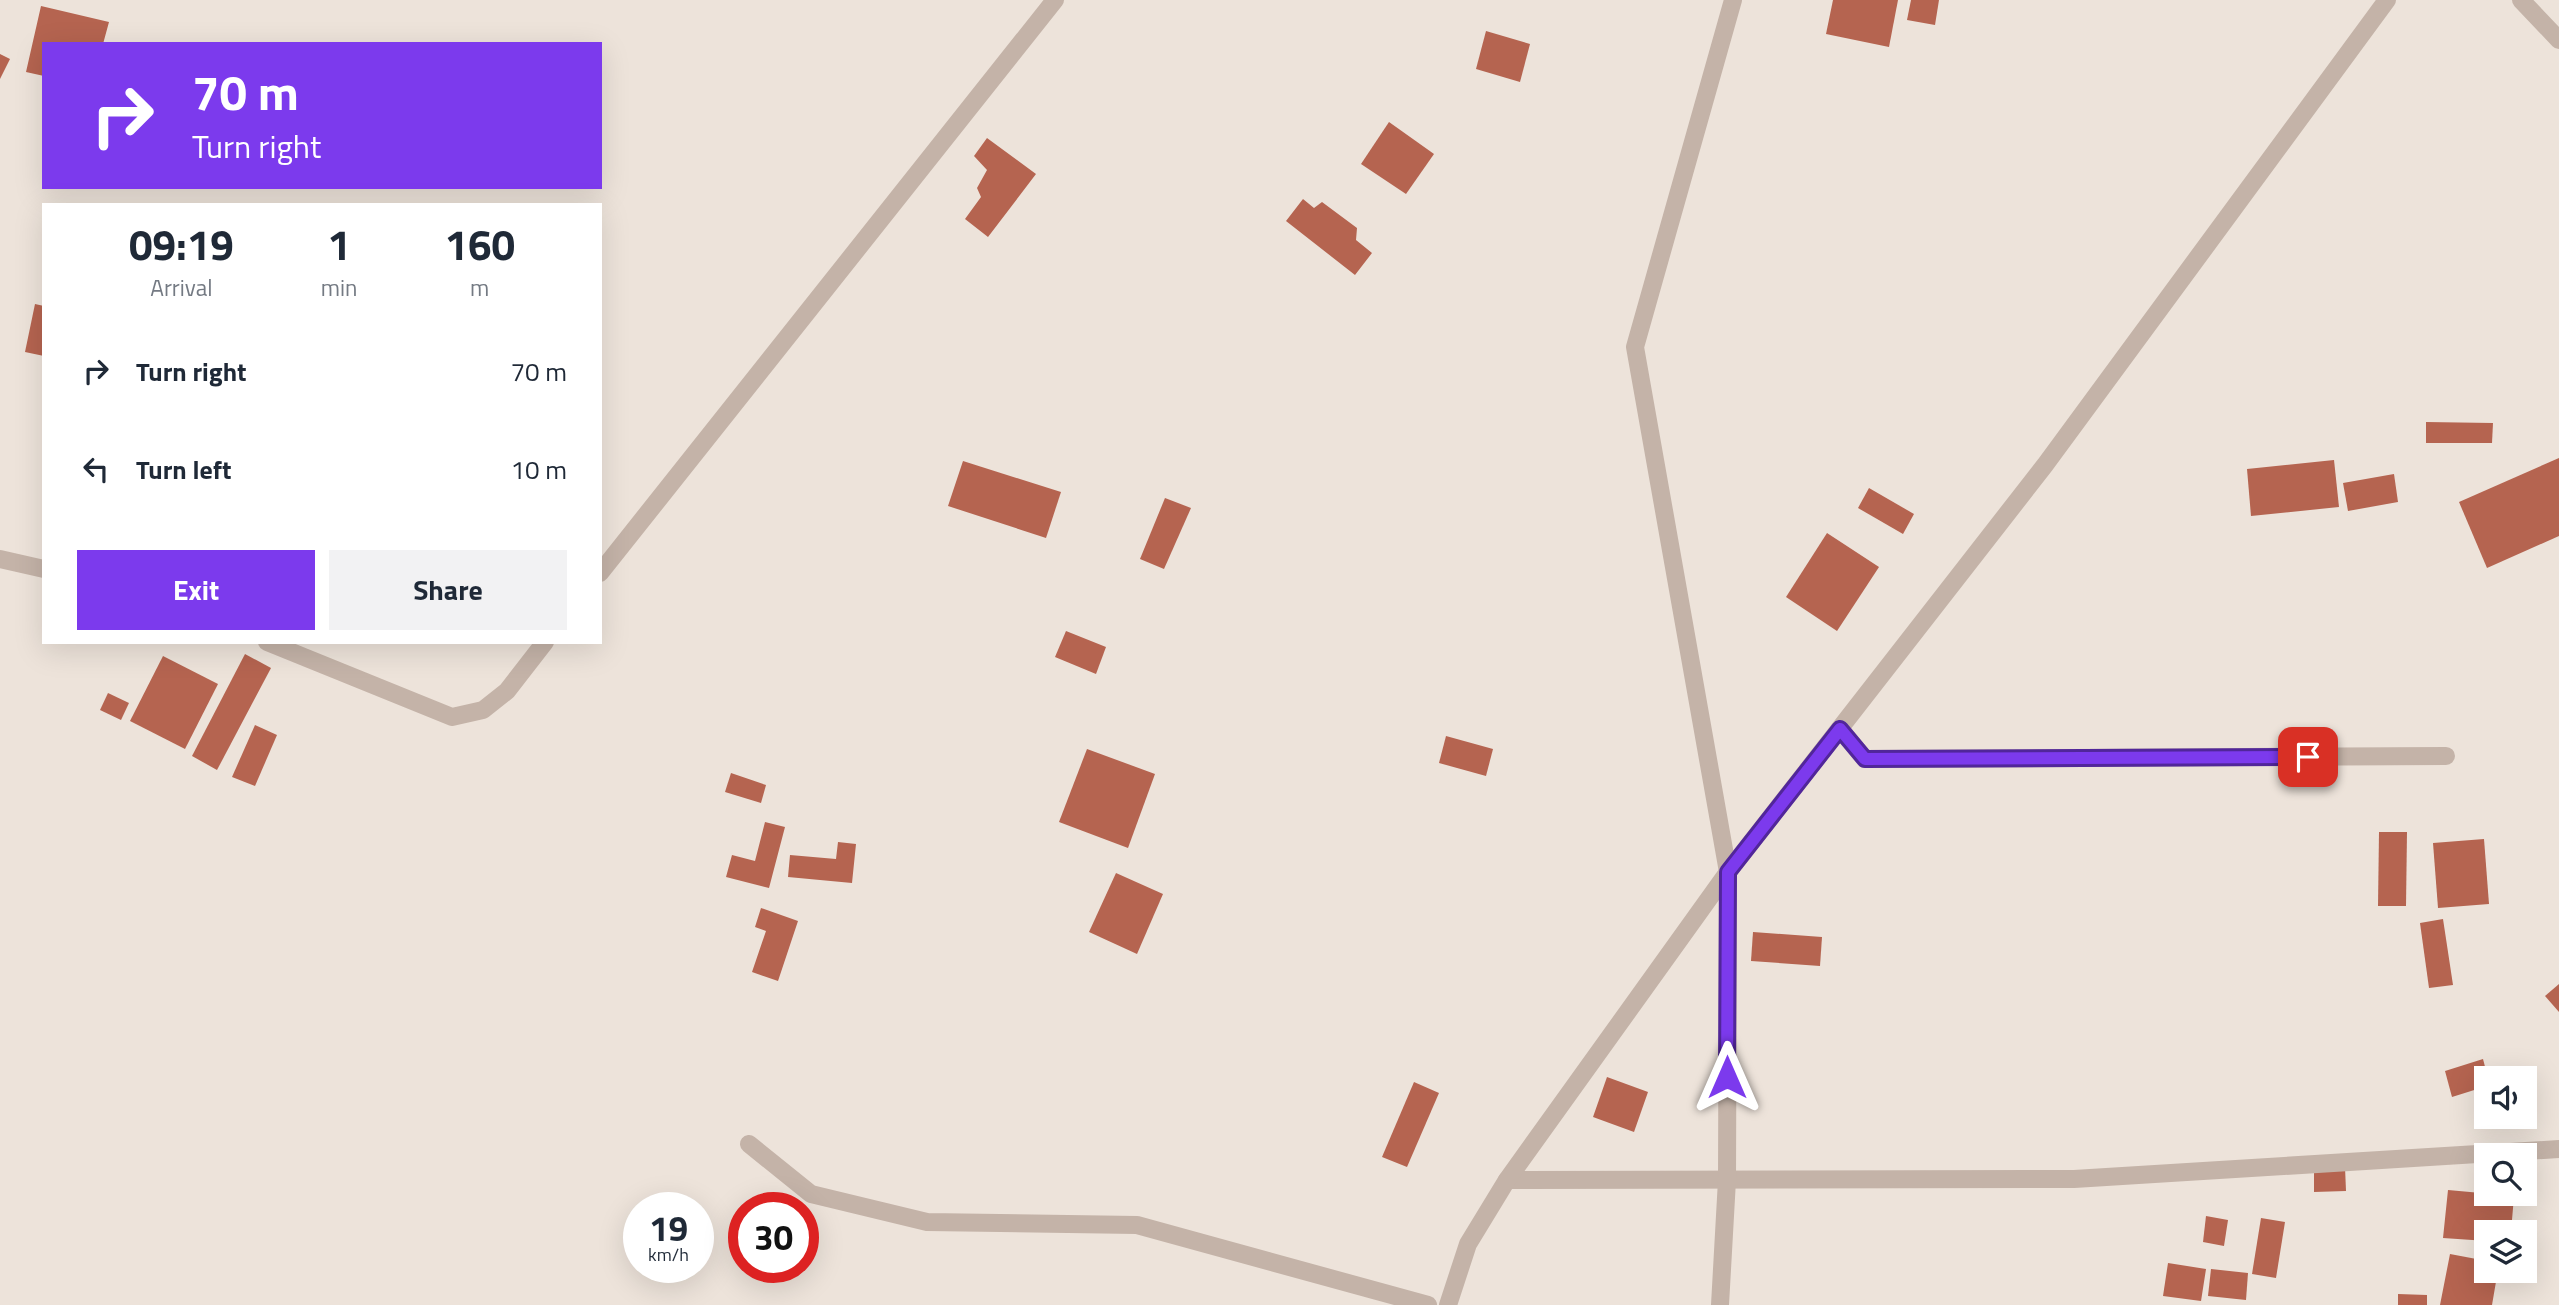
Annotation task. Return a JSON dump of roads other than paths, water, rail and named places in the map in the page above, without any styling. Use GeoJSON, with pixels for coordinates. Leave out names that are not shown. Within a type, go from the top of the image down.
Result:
{"type":"FeatureCollection","features":[{"type":"Feature","properties":{"kind":"street"},"geometry":{"type":"LineString","coordinates":[[602,570],[1055,0]]}},
{"type":"Feature","properties":{"kind":"street"},"geometry":{"type":"LineString","coordinates":[[1720,1305],[1727,1180],[1728,872],[1635,347],[1733,0]]}},
{"type":"Feature","properties":{"kind":"street"},"geometry":{"type":"LineString","coordinates":[[1448,1305],[1468,1244],[1507,1180],[1728,872],[2045,466],[2387,0]]}},
{"type":"Feature","properties":{"kind":"street"},"geometry":{"type":"LineString","coordinates":[[2521,0],[2559,40]]}},
{"type":"Feature","properties":{"kind":"street"},"geometry":{"type":"LineString","coordinates":[[0,559],[42,569]]}},
{"type":"Feature","properties":{"kind":"street"},"geometry":{"type":"LineString","coordinates":[[272,644],[452,717],[483,710],[507,691],[543,644]]}},
{"type":"Feature","properties":{"kind":"street"},"geometry":{"type":"LineString","coordinates":[[1840,729],[1865,759],[2446,756]]}},
{"type":"Feature","properties":{"kind":"street"},"geometry":{"type":"LineString","coordinates":[[749,1144],[811,1194],[901,1216],[927,1222],[1137,1225],[1428,1305]]}},
{"type":"Feature","properties":{"kind":"street"},"geometry":{"type":"LineString","coordinates":[[1507,1180],[2074,1179],[2559,1149]]}}]}
